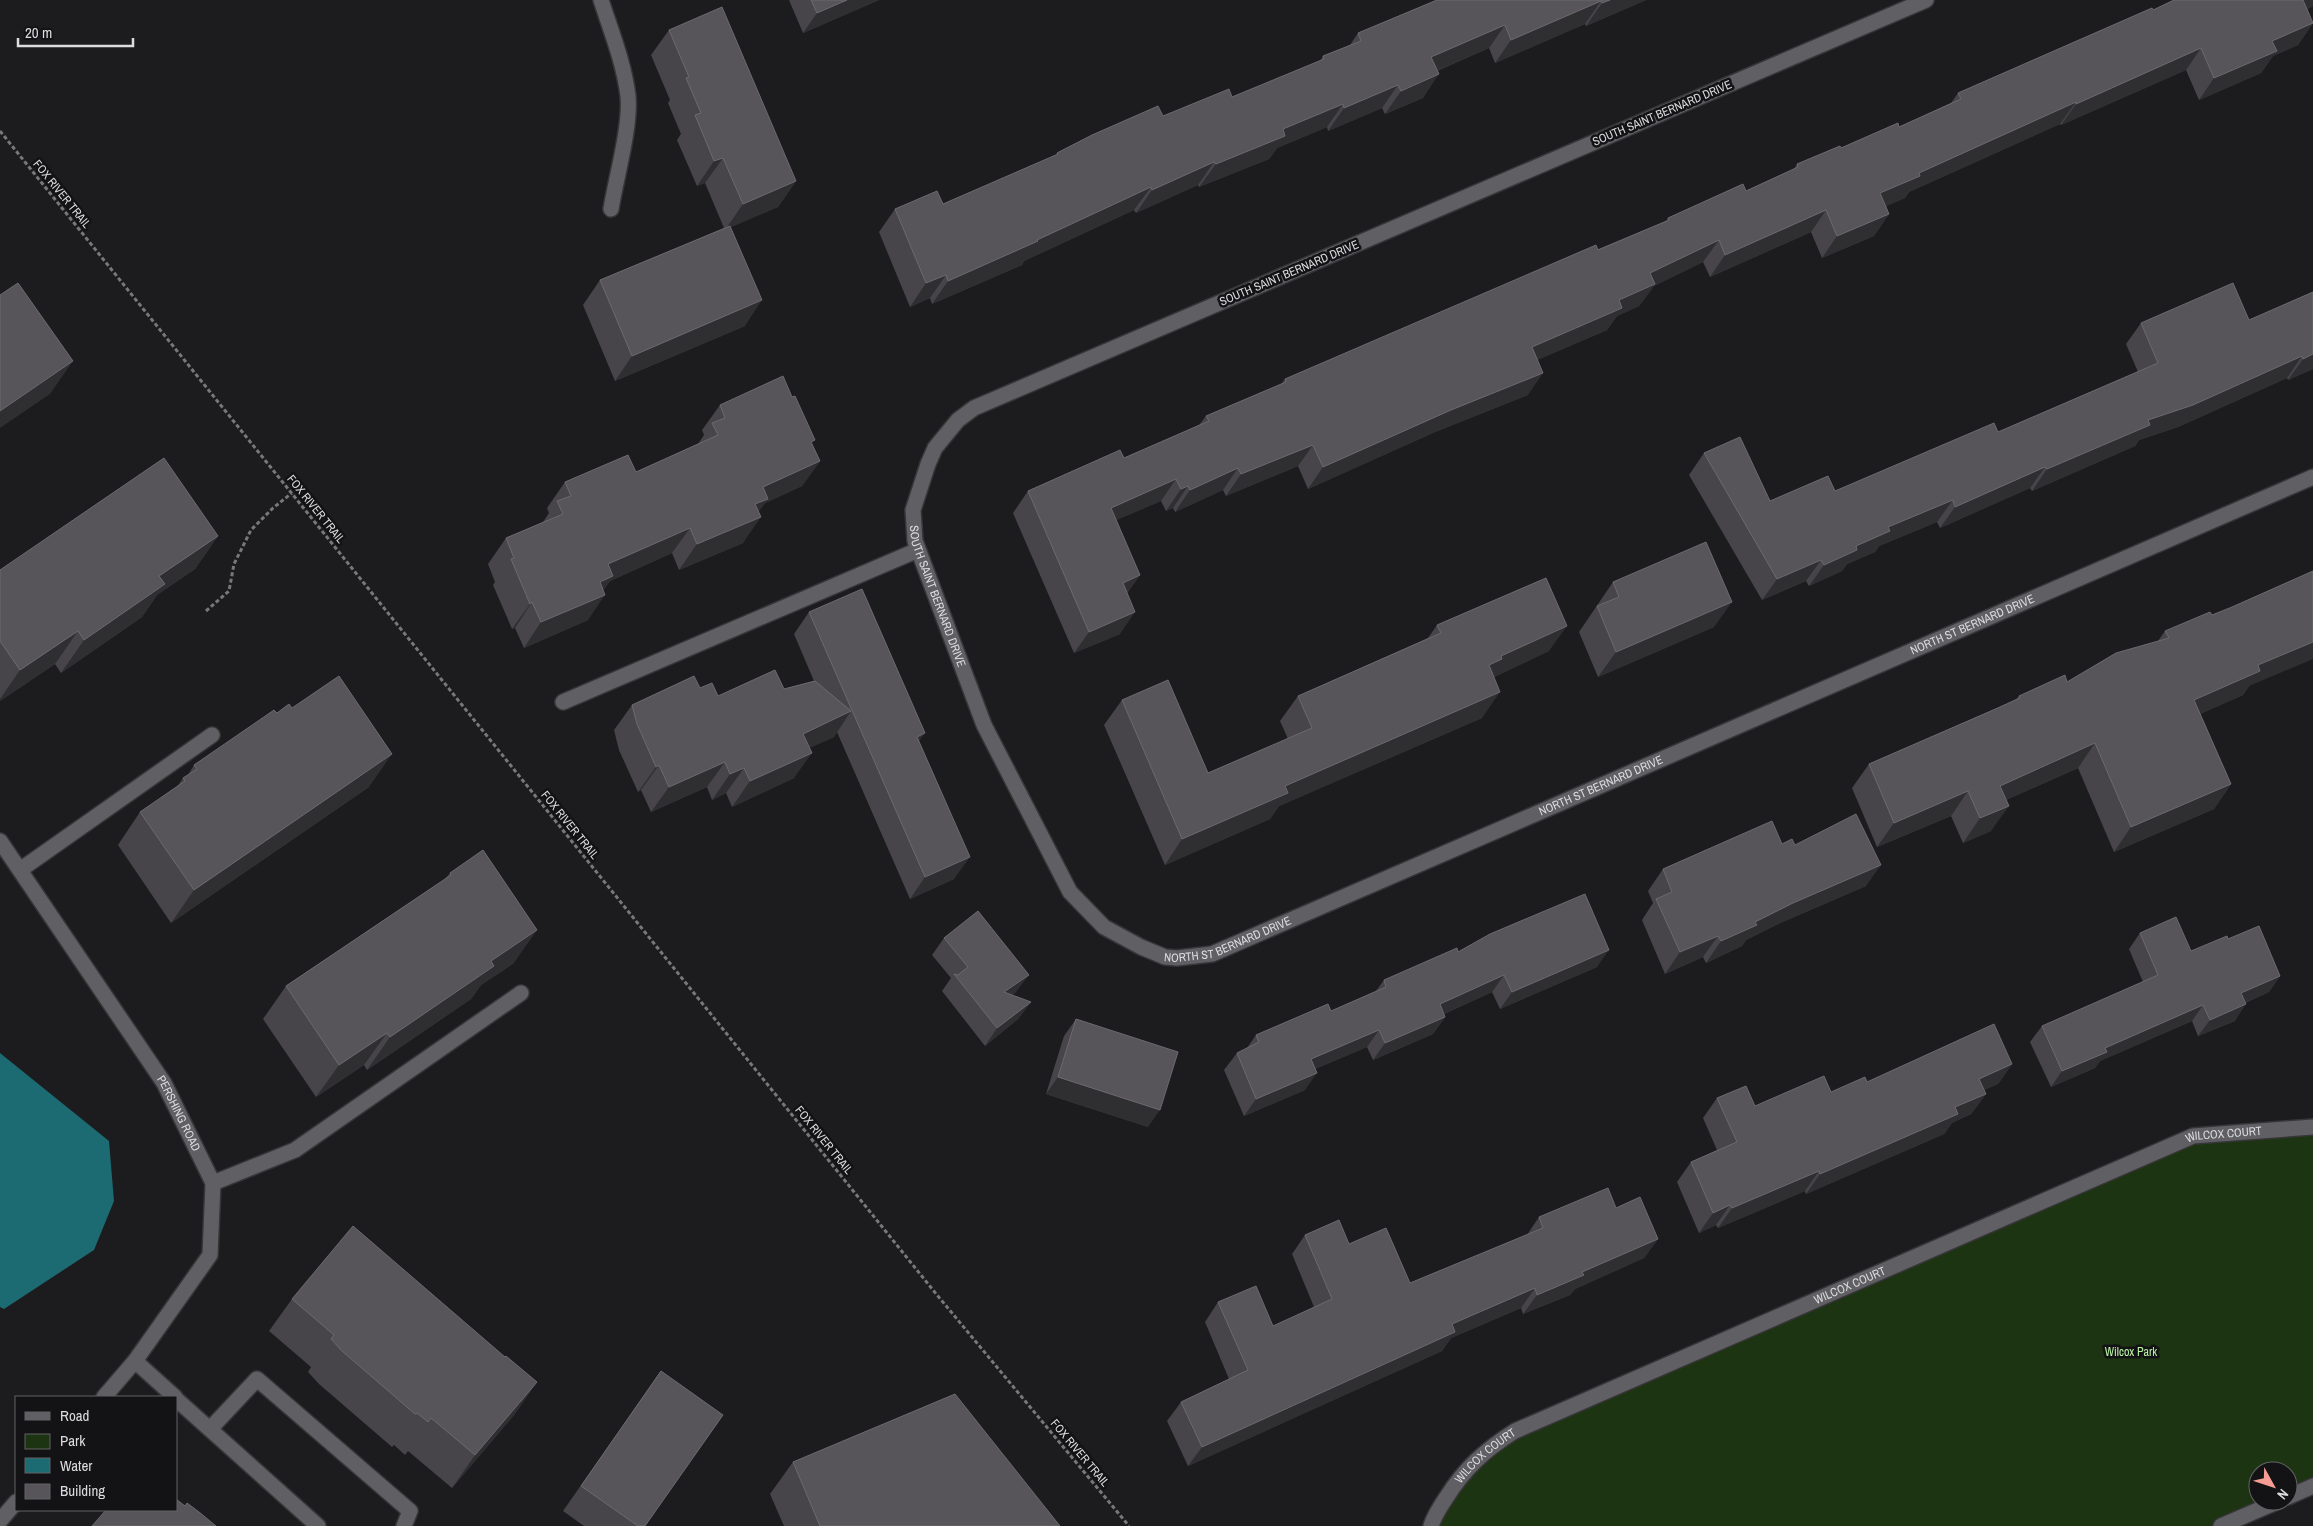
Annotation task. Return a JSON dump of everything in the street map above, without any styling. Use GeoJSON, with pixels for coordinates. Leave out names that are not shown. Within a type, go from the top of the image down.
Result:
{"type":"FeatureCollection","features":[{"type":"Feature","properties":{"kind":"street"},"geometry":{"type":"LineString","coordinates":[[601,0],[618,53],[628,97],[625,133],[611,209]]}},
{"type":"Feature","properties":{"kind":"street","name":"SOUTH SAINT BERNARD DRIVE"},"geometry":{"type":"LineString","coordinates":[[984,725],[915,540],[913,510],[928,464],[935,448],[958,420],[974,408],[1926,0]]}},
{"type":"Feature","properties":{"kind":"street","name":"NORTH ST BERNARD DRIVE"},"geometry":{"type":"LineString","coordinates":[[984,725],[1070,892],[1104,927],[1165,957],[1177,958],[1212,954],[2313,477]]}},
{"type":"Feature","properties":{"kind":"street"},"geometry":{"type":"LineString","coordinates":[[563,702],[918,550]]}},
{"type":"Feature","properties":{"kind":"street"},"geometry":{"type":"LineString","coordinates":[[20,870],[212,735]]}},
{"type":"Feature","properties":{"kind":"street","name":"PERSHING ROAD"},"geometry":{"type":"LineString","coordinates":[[0,841],[164,1083],[213,1183],[210,1255],[135,1361],[105,1396]]}},
{"type":"Feature","properties":{"kind":"street"},"geometry":{"type":"LineString","coordinates":[[213,1183],[296,1150],[521,993]]}},
{"type":"Feature","properties":{"kind":"street","name":"WILCOX COURT"},"geometry":{"type":"LineString","coordinates":[[1431,1526],[1460,1476],[1488,1449],[1515,1431],[2193,1136],[2313,1127]]}},
{"type":"Feature","properties":{"kind":"street"},"geometry":{"type":"LineString","coordinates":[[135,1361],[173,1396]]}},
{"type":"Feature","properties":{"kind":"street"},"geometry":{"type":"LineString","coordinates":[[210,1430],[257,1379],[410,1511],[404,1526]]}},
{"type":"Feature","properties":{"kind":"street"},"geometry":{"type":"LineString","coordinates":[[178,1401],[318,1526]]}},
{"type":"Feature","properties":{"kind":"street"},"geometry":{"type":"LineString","coordinates":[[2298,1493],[2313,1486]]}},
{"type":"Feature","properties":{"kind":"street"},"geometry":{"type":"LineString","coordinates":[[0,1521],[15,1503]]}},
{"type":"Feature","properties":{"kind":"street"},"geometry":{"type":"LineString","coordinates":[[2221,1526],[2256,1511]]}},
{"type":"Feature","properties":{"kind":"path","name":"FOX RIVER TRAIL"},"geometry":{"type":"LineString","coordinates":[[0,131],[937,1295],[1129,1526]]}},
{"type":"Feature","properties":{"kind":"path"},"geometry":{"type":"LineString","coordinates":[[206,611],[229,591],[234,564],[251,530],[272,508],[292,493]]}},
{"type":"Feature","properties":{"kind":"green space","name":"Wilcox Park"},"geometry":{"type":"Polygon","coordinates":[[[2313,1127],[2313,1486],[2298,1493],[2298,1461],[2248,1461],[2248,1511],[2256,1511],[2221,1526],[1431,1526],[1488,1449],[2193,1136],[2313,1127]]]}},
{"type":"Feature","properties":{"kind":"water"},"geometry":{"type":"Polygon","coordinates":[[[0,1053],[109,1141],[114,1201],[94,1250],[4,1309],[0,1307],[0,1053]]]}},
{"type":"Feature","properties":{"kind":"building"},"geometry":{"type":"Polygon","coordinates":[[[811,0],[847,0],[817,13],[811,0]]]}},
{"type":"Feature","properties":{"kind":"building"},"geometry":{"type":"Polygon","coordinates":[[[1437,0],[1610,0],[1602,3],[1601,1],[1511,40],[1505,25],[1431,57],[1439,74],[1401,91],[1398,85],[1344,108],[1343,104],[1283,129],[1285,136],[1216,164],[1214,162],[1152,190],[1151,187],[1038,241],[948,281],[946,275],[926,283],[895,209],[937,191],[943,204],[1058,154],[1092,135],[1158,106],[1163,116],[1229,89],[1232,97],[1324,59],[1323,56],[1361,41],[1358,33],[1437,0]]]}},
{"type":"Feature","properties":{"kind":"building"},"geometry":{"type":"Polygon","coordinates":[[[2174,0],[2303,0],[2313,23],[2272,41],[2277,51],[2214,78],[2201,48],[2076,104],[2076,102],[1919,173],[1920,176],[1880,193],[1889,214],[1837,236],[1826,210],[1725,255],[1719,240],[1650,273],[1655,284],[1619,300],[1622,308],[1532,347],[1543,373],[1451,410],[1323,467],[1313,445],[1241,474],[1238,468],[1190,490],[1188,486],[1181,489],[1176,479],[1111,508],[1140,575],[1123,583],[1135,612],[1089,632],[1028,491],[1120,450],[1124,458],[1209,421],[1206,416],[1286,382],[1285,379],[1596,245],[1598,250],[1669,220],[1668,218],[1743,184],[1746,191],[1798,167],[1797,164],[1840,146],[1841,148],[1898,123],[1899,127],[1961,99],[1958,93],[2174,0]]]}},
{"type":"Feature","properties":{"kind":"building"},"geometry":{"type":"Polygon","coordinates":[[[722,7],[796,181],[743,204],[723,158],[714,161],[695,115],[701,113],[686,78],[689,77],[669,30],[722,7]]]}},
{"type":"Feature","properties":{"kind":"building"},"geometry":{"type":"Polygon","coordinates":[[[730,226],[762,300],[632,356],[600,280],[730,226]]]}},
{"type":"Feature","properties":{"kind":"building"},"geometry":{"type":"Polygon","coordinates":[[[18,283],[73,361],[0,411],[0,295],[18,283]]]}},
{"type":"Feature","properties":{"kind":"building"},"geometry":{"type":"Polygon","coordinates":[[[2233,283],[2249,320],[2313,292],[2313,354],[2303,359],[2302,356],[2193,405],[2148,420],[2150,425],[2047,469],[2045,467],[1955,507],[1953,500],[1888,527],[1890,531],[1856,546],[1857,550],[1824,565],[1821,560],[1777,579],[1704,453],[1740,437],[1770,501],[1828,476],[1835,491],[1994,423],[1998,432],[2158,363],[2141,323],[2233,283]]]}},
{"type":"Feature","properties":{"kind":"building"},"geometry":{"type":"Polygon","coordinates":[[[783,376],[792,397],[795,396],[815,440],[811,442],[820,461],[763,487],[768,499],[755,504],[761,517],[697,544],[690,528],[608,564],[613,576],[600,582],[605,595],[541,622],[532,602],[530,604],[511,559],[514,558],[506,538],[563,514],[557,501],[571,496],[565,482],[628,455],[636,472],[718,435],[712,423],[725,418],[720,405],[783,376]]]}},
{"type":"Feature","properties":{"kind":"building"},"geometry":{"type":"Polygon","coordinates":[[[164,458],[218,536],[159,576],[165,584],[84,640],[78,631],[20,670],[0,641],[0,570],[164,458]]]}},
{"type":"Feature","properties":{"kind":"building"},"geometry":{"type":"Polygon","coordinates":[[[1706,542],[1732,602],[1616,652],[1597,606],[1619,597],[1613,582],[1706,542]]]}},
{"type":"Feature","properties":{"kind":"building"},"geometry":{"type":"Polygon","coordinates":[[[2313,571],[2313,642],[2258,665],[2260,671],[2194,700],[2231,784],[2131,827],[2095,743],[2000,786],[2009,806],[1980,818],[1968,791],[1894,823],[1869,764],[2020,698],[2019,696],[2065,675],[2067,682],[2116,653],[2169,638],[2165,631],[2210,612],[2212,615],[2232,607],[2313,571]]]}},
{"type":"Feature","properties":{"kind":"building"},"geometry":{"type":"Polygon","coordinates":[[[1546,578],[1567,626],[1501,656],[1502,659],[1489,665],[1500,692],[1285,786],[1288,793],[1182,839],[1122,700],[1168,680],[1208,773],[1312,728],[1298,696],[1441,633],[1437,625],[1546,578]]]}},
{"type":"Feature","properties":{"kind":"building"},"geometry":{"type":"Polygon","coordinates":[[[862,589],[925,733],[917,737],[970,857],[925,877],[809,612],[862,589]]]}},
{"type":"Feature","properties":{"kind":"building"},"geometry":{"type":"Polygon","coordinates":[[[775,670],[784,689],[815,681],[851,711],[803,734],[812,753],[750,781],[744,768],[730,774],[725,762],[669,787],[659,765],[656,767],[637,724],[632,705],[694,676],[700,688],[712,683],[718,696],[775,670]]]}},
{"type":"Feature","properties":{"kind":"building"},"geometry":{"type":"Polygon","coordinates":[[[339,676],[392,754],[194,890],[140,812],[185,781],[183,778],[197,769],[194,765],[274,710],[277,713],[289,704],[292,708],[339,676]]]}},
{"type":"Feature","properties":{"kind":"building"},"geometry":{"type":"Polygon","coordinates":[[[1856,814],[1881,865],[1793,903],[1755,922],[1757,925],[1721,941],[1718,936],[1680,952],[1656,899],[1672,892],[1663,869],[1772,821],[1782,844],[1792,839],[1795,845],[1856,814]]]}},
{"type":"Feature","properties":{"kind":"building"},"geometry":{"type":"Polygon","coordinates":[[[483,850],[537,930],[491,961],[494,966],[390,1037],[387,1033],[339,1065],[286,986],[451,875],[450,873],[483,850]]]}},
{"type":"Feature","properties":{"kind":"building"},"geometry":{"type":"Polygon","coordinates":[[[1585,894],[1609,950],[1512,992],[1504,975],[1440,1004],[1445,1017],[1385,1043],[1379,1030],[1311,1059],[1317,1073],[1256,1099],[1237,1053],[1259,1042],[1256,1035],[1328,1004],[1331,1011],[1386,987],[1384,980],[1457,948],[1458,952],[1490,934],[1585,894]]]}},
{"type":"Feature","properties":{"kind":"building"},"geometry":{"type":"Polygon","coordinates":[[[978,911],[1029,975],[1004,992],[1031,1002],[997,1028],[954,974],[958,975],[968,967],[944,938],[978,911]]]}},
{"type":"Feature","properties":{"kind":"building"},"geometry":{"type":"Polygon","coordinates":[[[2176,917],[2191,951],[2227,936],[2228,939],[2259,926],[2280,976],[2241,993],[2246,1004],[2210,1020],[2203,1005],[2105,1048],[2107,1052],[2062,1071],[2042,1026],[2158,975],[2140,933],[2176,917]]]}},
{"type":"Feature","properties":{"kind":"building"},"geometry":{"type":"Polygon","coordinates":[[[1076,1019],[1178,1052],[1160,1110],[1058,1077],[1076,1019]]]}},
{"type":"Feature","properties":{"kind":"building"},"geometry":{"type":"Polygon","coordinates":[[[1994,1024],[2012,1064],[1979,1079],[1986,1094],[1955,1107],[1958,1114],[1820,1174],[1819,1171],[1732,1208],[1730,1205],[1713,1213],[1691,1162],[1737,1142],[1717,1098],[1746,1086],[1755,1106],[1824,1076],[1831,1092],[1865,1077],[1867,1082],[1994,1024]]]}},
{"type":"Feature","properties":{"kind":"building"},"geometry":{"type":"Polygon","coordinates":[[[1608,1188],[1616,1208],[1640,1197],[1658,1239],[1582,1272],[1584,1275],[1537,1295],[1535,1288],[1452,1324],[1455,1332],[1202,1447],[1181,1402],[1248,1370],[1218,1302],[1256,1286],[1273,1326],[1332,1299],[1305,1235],[1339,1220],[1349,1244],[1386,1228],[1410,1283],[1543,1228],[1539,1217],[1608,1188]]]}},
{"type":"Feature","properties":{"kind":"building"},"geometry":{"type":"Polygon","coordinates":[[[353,1226],[505,1357],[537,1382],[475,1455],[431,1418],[428,1422],[417,1413],[415,1414],[342,1351],[331,1339],[334,1335],[292,1299],[353,1226]]]}},
{"type":"Feature","properties":{"kind":"building"},"geometry":{"type":"Polygon","coordinates":[[[661,1371],[723,1415],[645,1526],[638,1526],[581,1486],[661,1371]]]}},
{"type":"Feature","properties":{"kind":"building"},"geometry":{"type":"Polygon","coordinates":[[[955,1394],[1060,1526],[820,1526],[793,1462],[955,1394]]]}},
{"type":"Feature","properties":{"kind":"building"},"geometry":{"type":"Polygon","coordinates":[[[178,1501],[185,1506],[187,1503],[216,1526],[92,1526],[105,1511],[178,1511],[178,1501]]]}}]}
